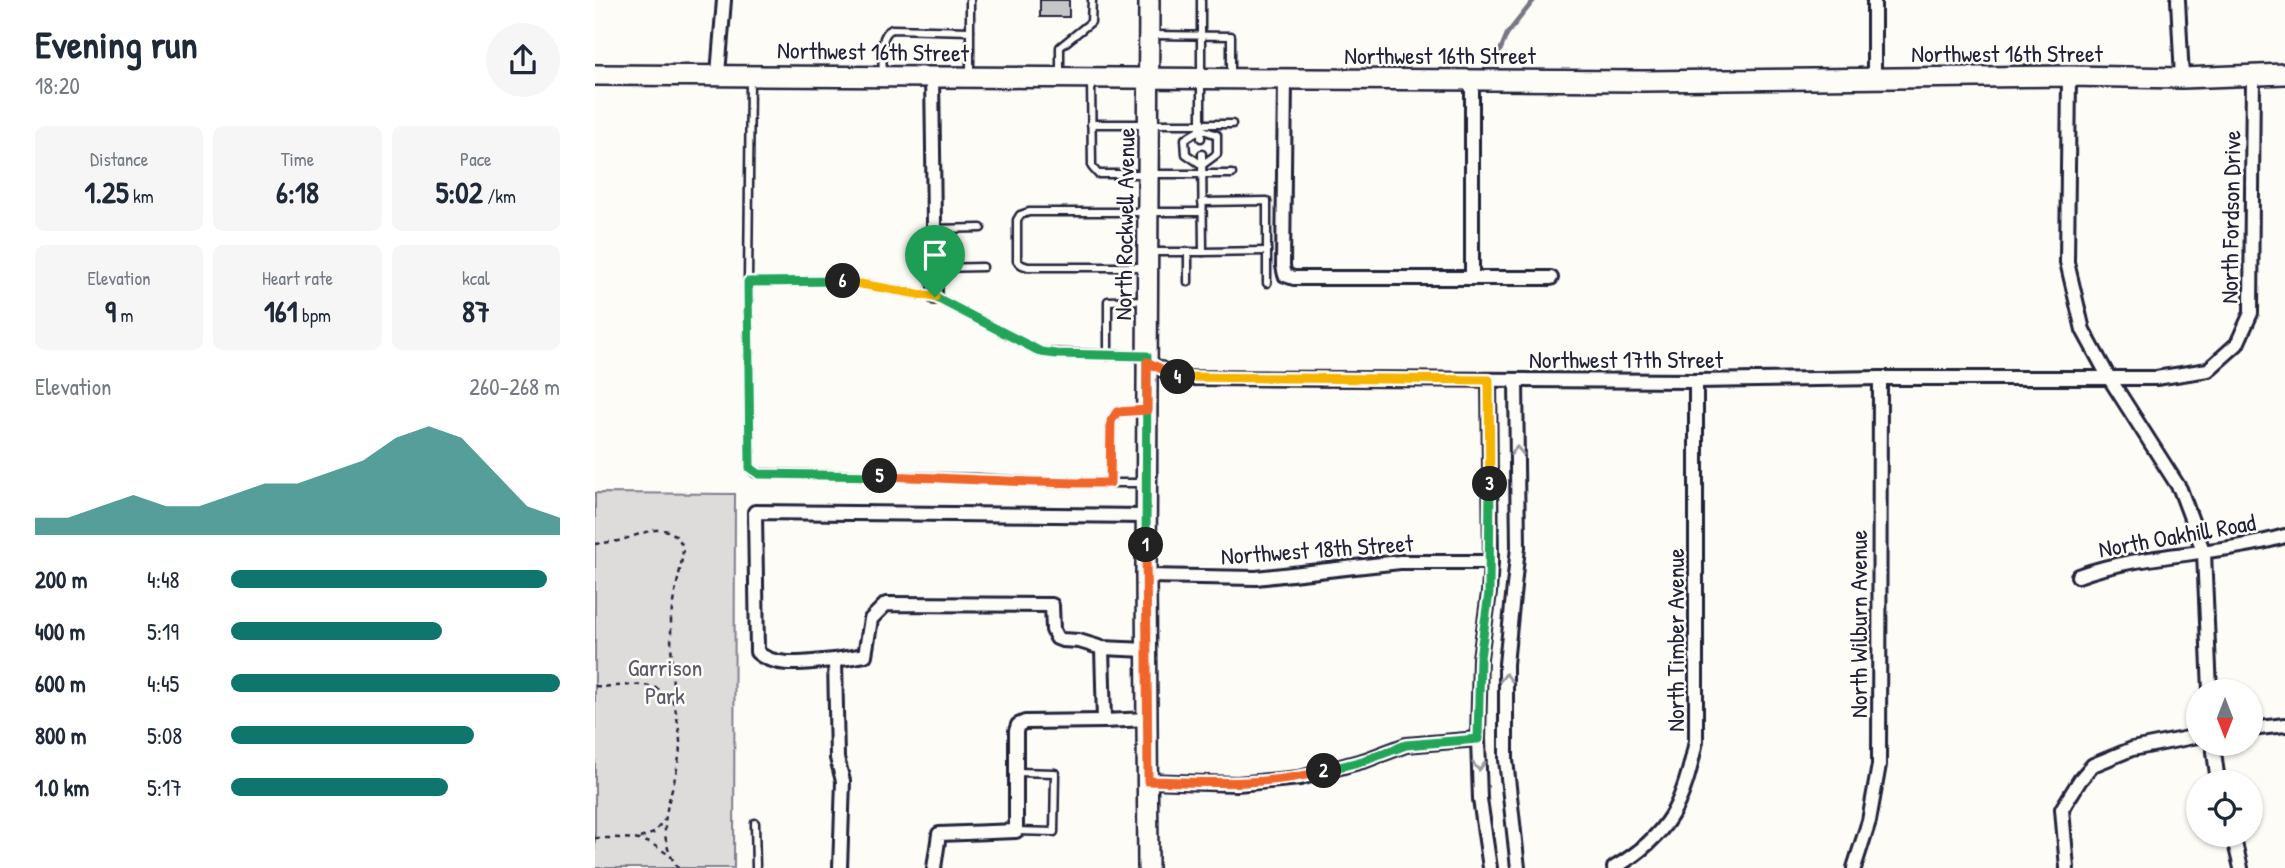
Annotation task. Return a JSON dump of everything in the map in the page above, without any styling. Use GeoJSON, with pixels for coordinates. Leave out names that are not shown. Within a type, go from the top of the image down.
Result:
{"type":"FeatureCollection","features":[{"type":"Feature","properties":{"kind":"street"},"geometry":{"type":"LineString","coordinates":[[718,74],[724,0]]}},
{"type":"Feature","properties":{"kind":"street","name":"North Rockwell Avenue"},"geometry":{"type":"LineString","coordinates":[[1148,868],[1146,516],[1149,0]]}},
{"type":"Feature","properties":{"kind":"street"},"geometry":{"type":"LineString","coordinates":[[1874,0],[1874,78]]}},
{"type":"Feature","properties":{"kind":"street"},"geometry":{"type":"LineString","coordinates":[[2178,0],[2182,78]]}},
{"type":"Feature","properties":{"kind":"street","name":"North Fordson Drive"},"geometry":{"type":"LineString","coordinates":[[2108,376],[2156,377],[2207,370],[2237,344],[2251,313],[2253,74]]}},
{"type":"Feature","properties":{"kind":"street","name":"Northwest 16th Street"},"geometry":{"type":"LineString","coordinates":[[595,75],[1645,81],[2069,76],[2182,78],[2285,74]]}},
{"type":"Feature","properties":{"kind":"street"},"geometry":{"type":"LineString","coordinates":[[932,76],[935,297]]}},
{"type":"Feature","properties":{"kind":"street"},"geometry":{"type":"LineString","coordinates":[[2069,76],[2067,262],[2084,330],[2108,376],[2180,489],[2204,553],[2209,679]]}},
{"type":"Feature","properties":{"kind":"street"},"geometry":{"type":"LineString","coordinates":[[1285,79],[1285,275],[1294,278],[1551,278]]}},
{"type":"Feature","properties":{"kind":"street"},"geometry":{"type":"LineString","coordinates":[[1472,80],[1472,278]]}},
{"type":"Feature","properties":{"kind":"street","name":"Northwest 17th Street"},"geometry":{"type":"LineString","coordinates":[[1147,359],[1179,377],[1696,381],[2108,376]]}},
{"type":"Feature","properties":{"kind":"street","name":"North Wilburn Avenue"},"geometry":{"type":"LineString","coordinates":[[1854,868],[1869,821],[1879,765],[1880,377]]}},
{"type":"Feature","properties":{"kind":"street"},"geometry":{"type":"LineString","coordinates":[[1489,380],[1490,562],[1489,593],[1480,658],[1478,739],[1480,799],[1490,868]]}},
{"type":"Feature","properties":{"kind":"street"},"geometry":{"type":"LineString","coordinates":[[1516,380],[1518,547],[1506,664],[1506,760],[1518,868]]}},
{"type":"Feature","properties":{"kind":"street","name":"North Timber Avenue"},"geometry":{"type":"LineString","coordinates":[[1614,868],[1640,853],[1667,826],[1688,779],[1696,741],[1696,381]]}},
{"type":"Feature","properties":{"kind":"street"},"geometry":{"type":"LineString","coordinates":[[1146,516],[755,512],[757,652],[765,659],[775,662],[835,660],[865,655],[871,619],[886,604],[1052,605],[1053,630],[1057,638],[1102,648],[1147,650]]}},
{"type":"Feature","properties":{"kind":"street","name":"North Oakhill Road"},"geometry":{"type":"LineString","coordinates":[[2078,576],[2103,567],[2204,553],[2285,536]]}},
{"type":"Feature","properties":{"kind":"street","name":"Northwest 18th Street"},"geometry":{"type":"LineString","coordinates":[[1146,576],[1256,578],[1400,562],[1490,562]]}},
{"type":"Feature","properties":{"kind":"street"},"geometry":{"type":"LineString","coordinates":[[1102,648],[1104,720]]}},
{"type":"Feature","properties":{"kind":"street"},"geometry":{"type":"LineString","coordinates":[[835,660],[837,758],[843,781],[840,868]]}},
{"type":"Feature","properties":{"kind":"street"},"geometry":{"type":"LineString","coordinates":[[934,868],[939,834],[1016,831],[1018,725],[1025,722],[1148,719]]}},
{"type":"Feature","properties":{"kind":"street"},"geometry":{"type":"LineString","coordinates":[[2263,728],[2285,725]]}},
{"type":"Feature","properties":{"kind":"street"},"geometry":{"type":"LineString","coordinates":[[2067,868],[2062,809],[2093,765],[2132,749],[2186,738]]}},
{"type":"Feature","properties":{"kind":"street"},"geometry":{"type":"LineString","coordinates":[[1148,781],[1237,784],[1300,778],[1366,760],[1406,745],[1478,739]]}},
{"type":"Feature","properties":{"kind":"street"},"geometry":{"type":"LineString","coordinates":[[2236,847],[2241,868]]}},
{"type":"Feature","properties":{"kind":"lane"},"geometry":{"type":"LineString","coordinates":[[970,0],[970,77]]}},
{"type":"Feature","properties":{"kind":"lane"},"geometry":{"type":"LineString","coordinates":[[1061,78],[1061,47],[1091,22],[1092,0]]}},
{"type":"Feature","properties":{"kind":"lane"},"geometry":{"type":"LineString","coordinates":[[1201,0],[1201,138]]}},
{"type":"Feature","properties":{"kind":"lane"},"geometry":{"type":"LineString","coordinates":[[883,76],[883,37],[888,30],[970,31]]}},
{"type":"Feature","properties":{"kind":"lane"},"geometry":{"type":"LineString","coordinates":[[1149,35],[1231,36],[1231,79]]}},
{"type":"Feature","properties":{"kind":"lane"},"geometry":{"type":"LineString","coordinates":[[750,74],[750,468],[755,473],[977,478],[1052,484],[1147,483]]}},
{"type":"Feature","properties":{"kind":"lane"},"geometry":{"type":"LineString","coordinates":[[1091,78],[1092,167],[1098,174],[1232,174]]}},
{"type":"Feature","properties":{"kind":"lane"},"geometry":{"type":"LineString","coordinates":[[1091,124],[1232,124]]}},
{"type":"Feature","properties":{"kind":"lane"},"geometry":{"type":"LineString","coordinates":[[1201,126],[1217,135],[1217,154],[1202,165]]}},
{"type":"Feature","properties":{"kind":"lane"},"geometry":{"type":"LineString","coordinates":[[1201,126],[1185,139],[1186,155],[1202,165]]}},
{"type":"Feature","properties":{"kind":"lane"},"geometry":{"type":"LineString","coordinates":[[1202,154],[1203,252]]}},
{"type":"Feature","properties":{"kind":"lane"},"geometry":{"type":"LineString","coordinates":[[1202,202],[1267,201],[1268,283]]}},
{"type":"Feature","properties":{"kind":"lane"},"geometry":{"type":"LineString","coordinates":[[1202,212],[1029,212],[1020,215],[1017,220],[1017,261],[1028,267],[1148,260],[1188,252],[1267,251]]}},
{"type":"Feature","properties":{"kind":"lane"},"geometry":{"type":"LineString","coordinates":[[934,229],[981,228]]}},
{"type":"Feature","properties":{"kind":"lane"},"geometry":{"type":"LineString","coordinates":[[1188,252],[1188,282]]}},
{"type":"Feature","properties":{"kind":"lane"},"geometry":{"type":"LineString","coordinates":[[935,268],[983,267]]}},
{"type":"Feature","properties":{"kind":"lane"},"geometry":{"type":"LineString","coordinates":[[748,282],[845,281],[935,297],[1041,352],[1147,359]]}},
{"type":"Feature","properties":{"kind":"lane"},"geometry":{"type":"LineString","coordinates":[[1108,356],[1108,301],[1148,300]]}},
{"type":"Feature","properties":{"kind":"lane"},"geometry":{"type":"LineString","coordinates":[[1110,483],[1111,421],[1117,412],[1147,410]]}},
{"type":"Feature","properties":{"kind":"lane"},"geometry":{"type":"LineString","coordinates":[[1016,772],[1055,773],[1054,832],[1016,831]]}},
{"type":"Feature","properties":{"kind":"lane"},"geometry":{"type":"LineString","coordinates":[[755,822],[755,868]]}},
{"type":"Feature","properties":{"kind":"path"},"geometry":{"type":"LineString","coordinates":[[595,544],[616,541],[659,528],[672,531],[683,547],[671,620],[675,705],[680,742],[677,775],[664,820],[665,839],[678,868]]}},
{"type":"Feature","properties":{"kind":"path"},"geometry":{"type":"LineString","coordinates":[[595,686],[612,688],[650,684],[668,694],[675,705]]}},
{"type":"Feature","properties":{"kind":"path"},"geometry":{"type":"LineString","coordinates":[[595,838],[640,838],[654,833],[664,820]]}},
{"type":"Feature","properties":{"kind":"path"},"geometry":{"type":"LineString","coordinates":[[640,838],[671,857]]}},
{"type":"Feature","properties":{"kind":"green space","name":"Garrison Park"},"geometry":{"type":"Polygon","coordinates":[[[595,493],[735,494],[734,868],[595,868],[595,493]]]}},
{"type":"Feature","properties":{"kind":"building"},"geometry":{"type":"Polygon","coordinates":[[[1040,0],[1069,0],[1069,17],[1040,17],[1040,0]]]}},
{"type":"Feature","properties":{"kind":"waterway"},"geometry":{"type":"LineString","coordinates":[[1495,63],[1507,34],[1534,0]]}},
{"type":"Feature","properties":{"kind":"route"},"geometry":{"type":"LineString","coordinates":[[935,297],[845,281],[748,282],[752,471],[759,474],[977,478],[1052,484],[1110,483],[1111,421],[1117,412],[1147,410],[1147,362],[1179,377],[1489,380],[1490,562],[1489,593],[1480,658],[1478,739],[1406,745],[1366,760],[1300,778],[1237,784],[1148,781],[1146,576],[1147,483],[1147,410],[1147,362],[1147,356],[1041,352],[935,297]]}}]}
